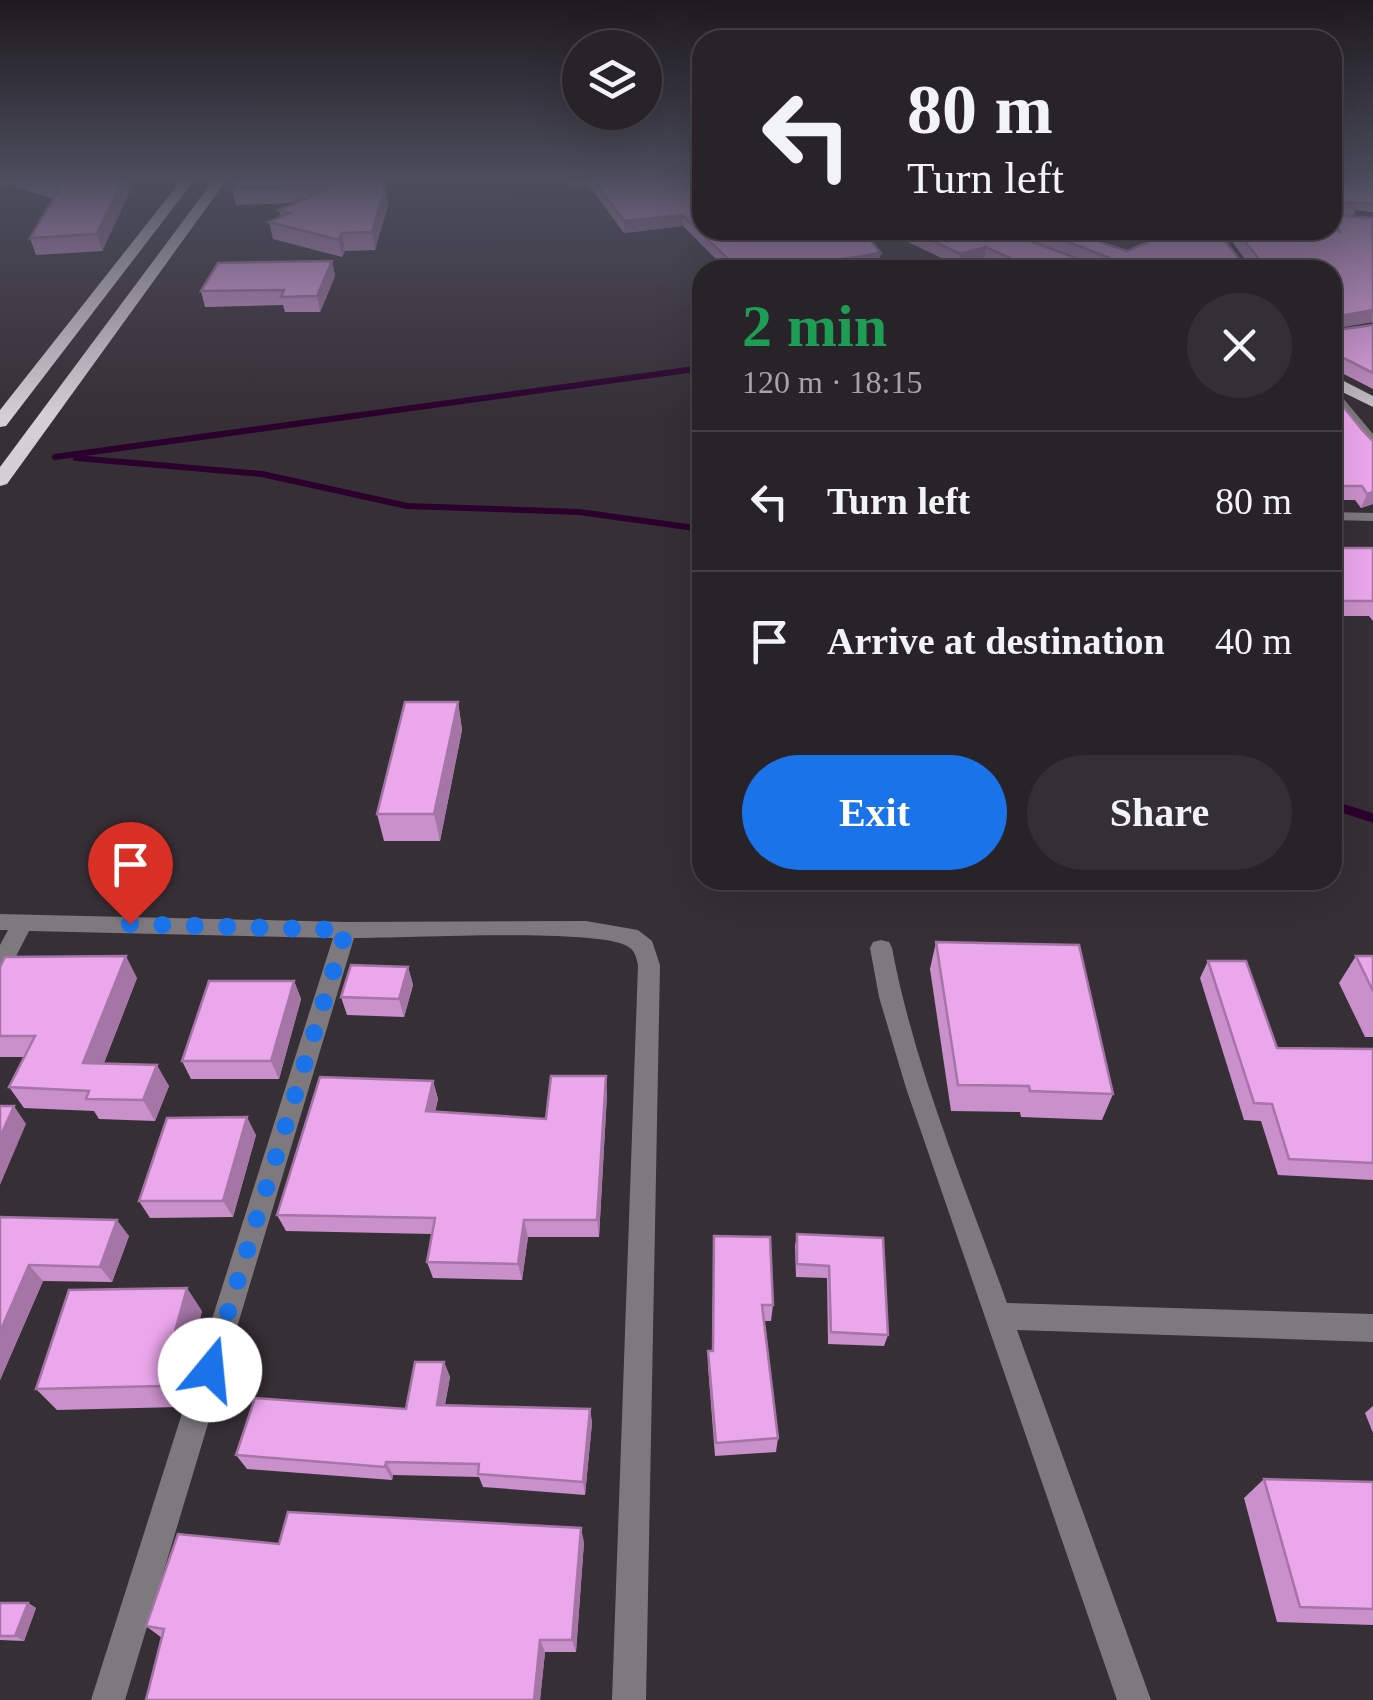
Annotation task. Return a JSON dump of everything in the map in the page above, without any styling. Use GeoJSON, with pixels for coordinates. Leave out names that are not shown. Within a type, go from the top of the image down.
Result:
{"type":"FeatureCollection","features":[{"type":"Feature","properties":{"kind":"highway"},"geometry":{"type":"LineString","coordinates":[[0,422],[128,257]]}},
{"type":"Feature","properties":{"kind":"highway"},"geometry":{"type":"LineString","coordinates":[[0,480],[164,257]]}},
{"type":"Feature","properties":{"kind":"main road"},"geometry":{"type":"LineString","coordinates":[[1342,392],[1373,402]]}},
{"type":"Feature","properties":{"kind":"street"},"geometry":{"type":"LineString","coordinates":[[1342,401],[1373,442]]}},
{"type":"Feature","properties":{"kind":"street"},"geometry":{"type":"LineString","coordinates":[[1342,516],[1373,517]]}},
{"type":"Feature","properties":{"kind":"street"},"geometry":{"type":"LineString","coordinates":[[0,966],[12,922],[346,930],[586,929],[630,936],[644,947],[649,965],[629,1700]]}},
{"type":"Feature","properties":{"kind":"street"},"geometry":{"type":"LineString","coordinates":[[108,1700],[346,930]]}},
{"type":"Feature","properties":{"kind":"street"},"geometry":{"type":"LineString","coordinates":[[881,948],[902,1042],[1134,1700]]}},
{"type":"Feature","properties":{"kind":"street"},"geometry":{"type":"LineString","coordinates":[[1000,1316],[1373,1328]]}},
{"type":"Feature","properties":{"kind":"building"},"geometry":{"type":"Polygon","coordinates":[[[726,257],[853,257],[836,260],[726,257]]]}},
{"type":"Feature","properties":{"kind":"building"},"geometry":{"type":"Polygon","coordinates":[[[1008,257],[1074,257],[1081,260],[1008,257]]]}},
{"type":"Feature","properties":{"kind":"building"},"geometry":{"type":"Polygon","coordinates":[[[1108,257],[1240,260],[1093,260],[1108,257]]]}},
{"type":"Feature","properties":{"kind":"building"},"geometry":{"type":"Polygon","coordinates":[[[1373,257],[1373,310],[1342,316],[1342,260],[1255,260],[1373,257]]]}},
{"type":"Feature","properties":{"kind":"building"},"geometry":{"type":"Polygon","coordinates":[[[332,261],[317,296],[281,297],[284,290],[201,291],[218,263],[332,261]]]}},
{"type":"Feature","properties":{"kind":"building"},"geometry":{"type":"Polygon","coordinates":[[[1373,325],[1373,373],[1342,357],[1342,329],[1373,325]]]}},
{"type":"Feature","properties":{"kind":"building"},"geometry":{"type":"Polygon","coordinates":[[[1342,405],[1373,441],[1373,492],[1367,494],[1362,486],[1342,486],[1342,405]]]}},
{"type":"Feature","properties":{"kind":"building"},"geometry":{"type":"Polygon","coordinates":[[[1342,548],[1373,548],[1373,601],[1342,601],[1342,548]]]}},
{"type":"Feature","properties":{"kind":"building"},"geometry":{"type":"Polygon","coordinates":[[[405,702],[458,702],[434,814],[377,814],[405,702]]]}},
{"type":"Feature","properties":{"kind":"building"},"geometry":{"type":"Polygon","coordinates":[[[936,942],[1079,945],[1113,1094],[1030,1091],[1029,1086],[958,1085],[936,942]]]}},
{"type":"Feature","properties":{"kind":"building"},"geometry":{"type":"Polygon","coordinates":[[[126,956],[83,1063],[157,1065],[143,1100],[86,1099],[89,1091],[9,1087],[35,1036],[0,1036],[0,967],[5,957],[126,956]]]}},
{"type":"Feature","properties":{"kind":"building"},"geometry":{"type":"Polygon","coordinates":[[[1356,956],[1373,956],[1373,991],[1356,956]]]}},
{"type":"Feature","properties":{"kind":"building"},"geometry":{"type":"Polygon","coordinates":[[[1208,961],[1246,961],[1277,1048],[1373,1049],[1373,1163],[1289,1159],[1272,1104],[1254,1103],[1208,961]]]}},
{"type":"Feature","properties":{"kind":"building"},"geometry":{"type":"Polygon","coordinates":[[[351,965],[408,967],[399,999],[341,997],[351,965]]]}},
{"type":"Feature","properties":{"kind":"building"},"geometry":{"type":"Polygon","coordinates":[[[209,981],[294,981],[271,1061],[182,1061],[209,981]]]}},
{"type":"Feature","properties":{"kind":"building"},"geometry":{"type":"Polygon","coordinates":[[[551,1076],[606,1076],[597,1220],[524,1220],[518,1264],[427,1262],[435,1218],[277,1215],[320,1077],[433,1081],[426,1111],[546,1119],[551,1076]]]}},
{"type":"Feature","properties":{"kind":"building"},"geometry":{"type":"Polygon","coordinates":[[[0,1106],[14,1106],[0,1137],[0,1106]]]}},
{"type":"Feature","properties":{"kind":"building"},"geometry":{"type":"Polygon","coordinates":[[[247,1117],[223,1201],[139,1201],[167,1118],[247,1117]]]}},
{"type":"Feature","properties":{"kind":"building"},"geometry":{"type":"Polygon","coordinates":[[[0,1217],[117,1220],[100,1267],[29,1265],[0,1332],[0,1217]]]}},
{"type":"Feature","properties":{"kind":"building"},"geometry":{"type":"Polygon","coordinates":[[[797,1234],[883,1238],[888,1335],[831,1332],[829,1266],[797,1264],[797,1234]]]}},
{"type":"Feature","properties":{"kind":"building"},"geometry":{"type":"Polygon","coordinates":[[[714,1236],[770,1237],[773,1305],[762,1305],[778,1438],[716,1443],[708,1351],[713,1351],[714,1236]]]}},
{"type":"Feature","properties":{"kind":"building"},"geometry":{"type":"Polygon","coordinates":[[[187,1288],[160,1386],[36,1389],[69,1290],[187,1288]]]}},
{"type":"Feature","properties":{"kind":"building"},"geometry":{"type":"Polygon","coordinates":[[[415,1362],[444,1362],[437,1405],[590,1409],[583,1482],[478,1474],[479,1464],[386,1462],[385,1467],[236,1455],[255,1398],[406,1409],[415,1362]]]}},
{"type":"Feature","properties":{"kind":"building"},"geometry":{"type":"Polygon","coordinates":[[[1264,1479],[1373,1482],[1373,1609],[1300,1607],[1264,1479]]]}},
{"type":"Feature","properties":{"kind":"building"},"geometry":{"type":"Polygon","coordinates":[[[288,1512],[581,1528],[572,1640],[540,1640],[534,1700],[146,1700],[164,1629],[146,1626],[178,1534],[279,1544],[288,1512]]]}},
{"type":"Feature","properties":{"kind":"building"},"geometry":{"type":"Polygon","coordinates":[[[0,1603],[28,1603],[15,1636],[0,1636],[0,1603]]]}},
{"type":"Feature","properties":{"kind":"waterway"},"geometry":{"type":"LineString","coordinates":[[55,457],[692,369]]}},
{"type":"Feature","properties":{"kind":"waterway"},"geometry":{"type":"LineString","coordinates":[[76,458],[262,474],[407,506],[579,512],[692,528]]}},
{"type":"Feature","properties":{"kind":"waterway"},"geometry":{"type":"LineString","coordinates":[[1342,808],[1373,818]]}},
{"type":"Feature","properties":{"kind":"route"},"geometry":{"type":"LineString","coordinates":[[130,924],[346,930],[210,1370]]}}]}
